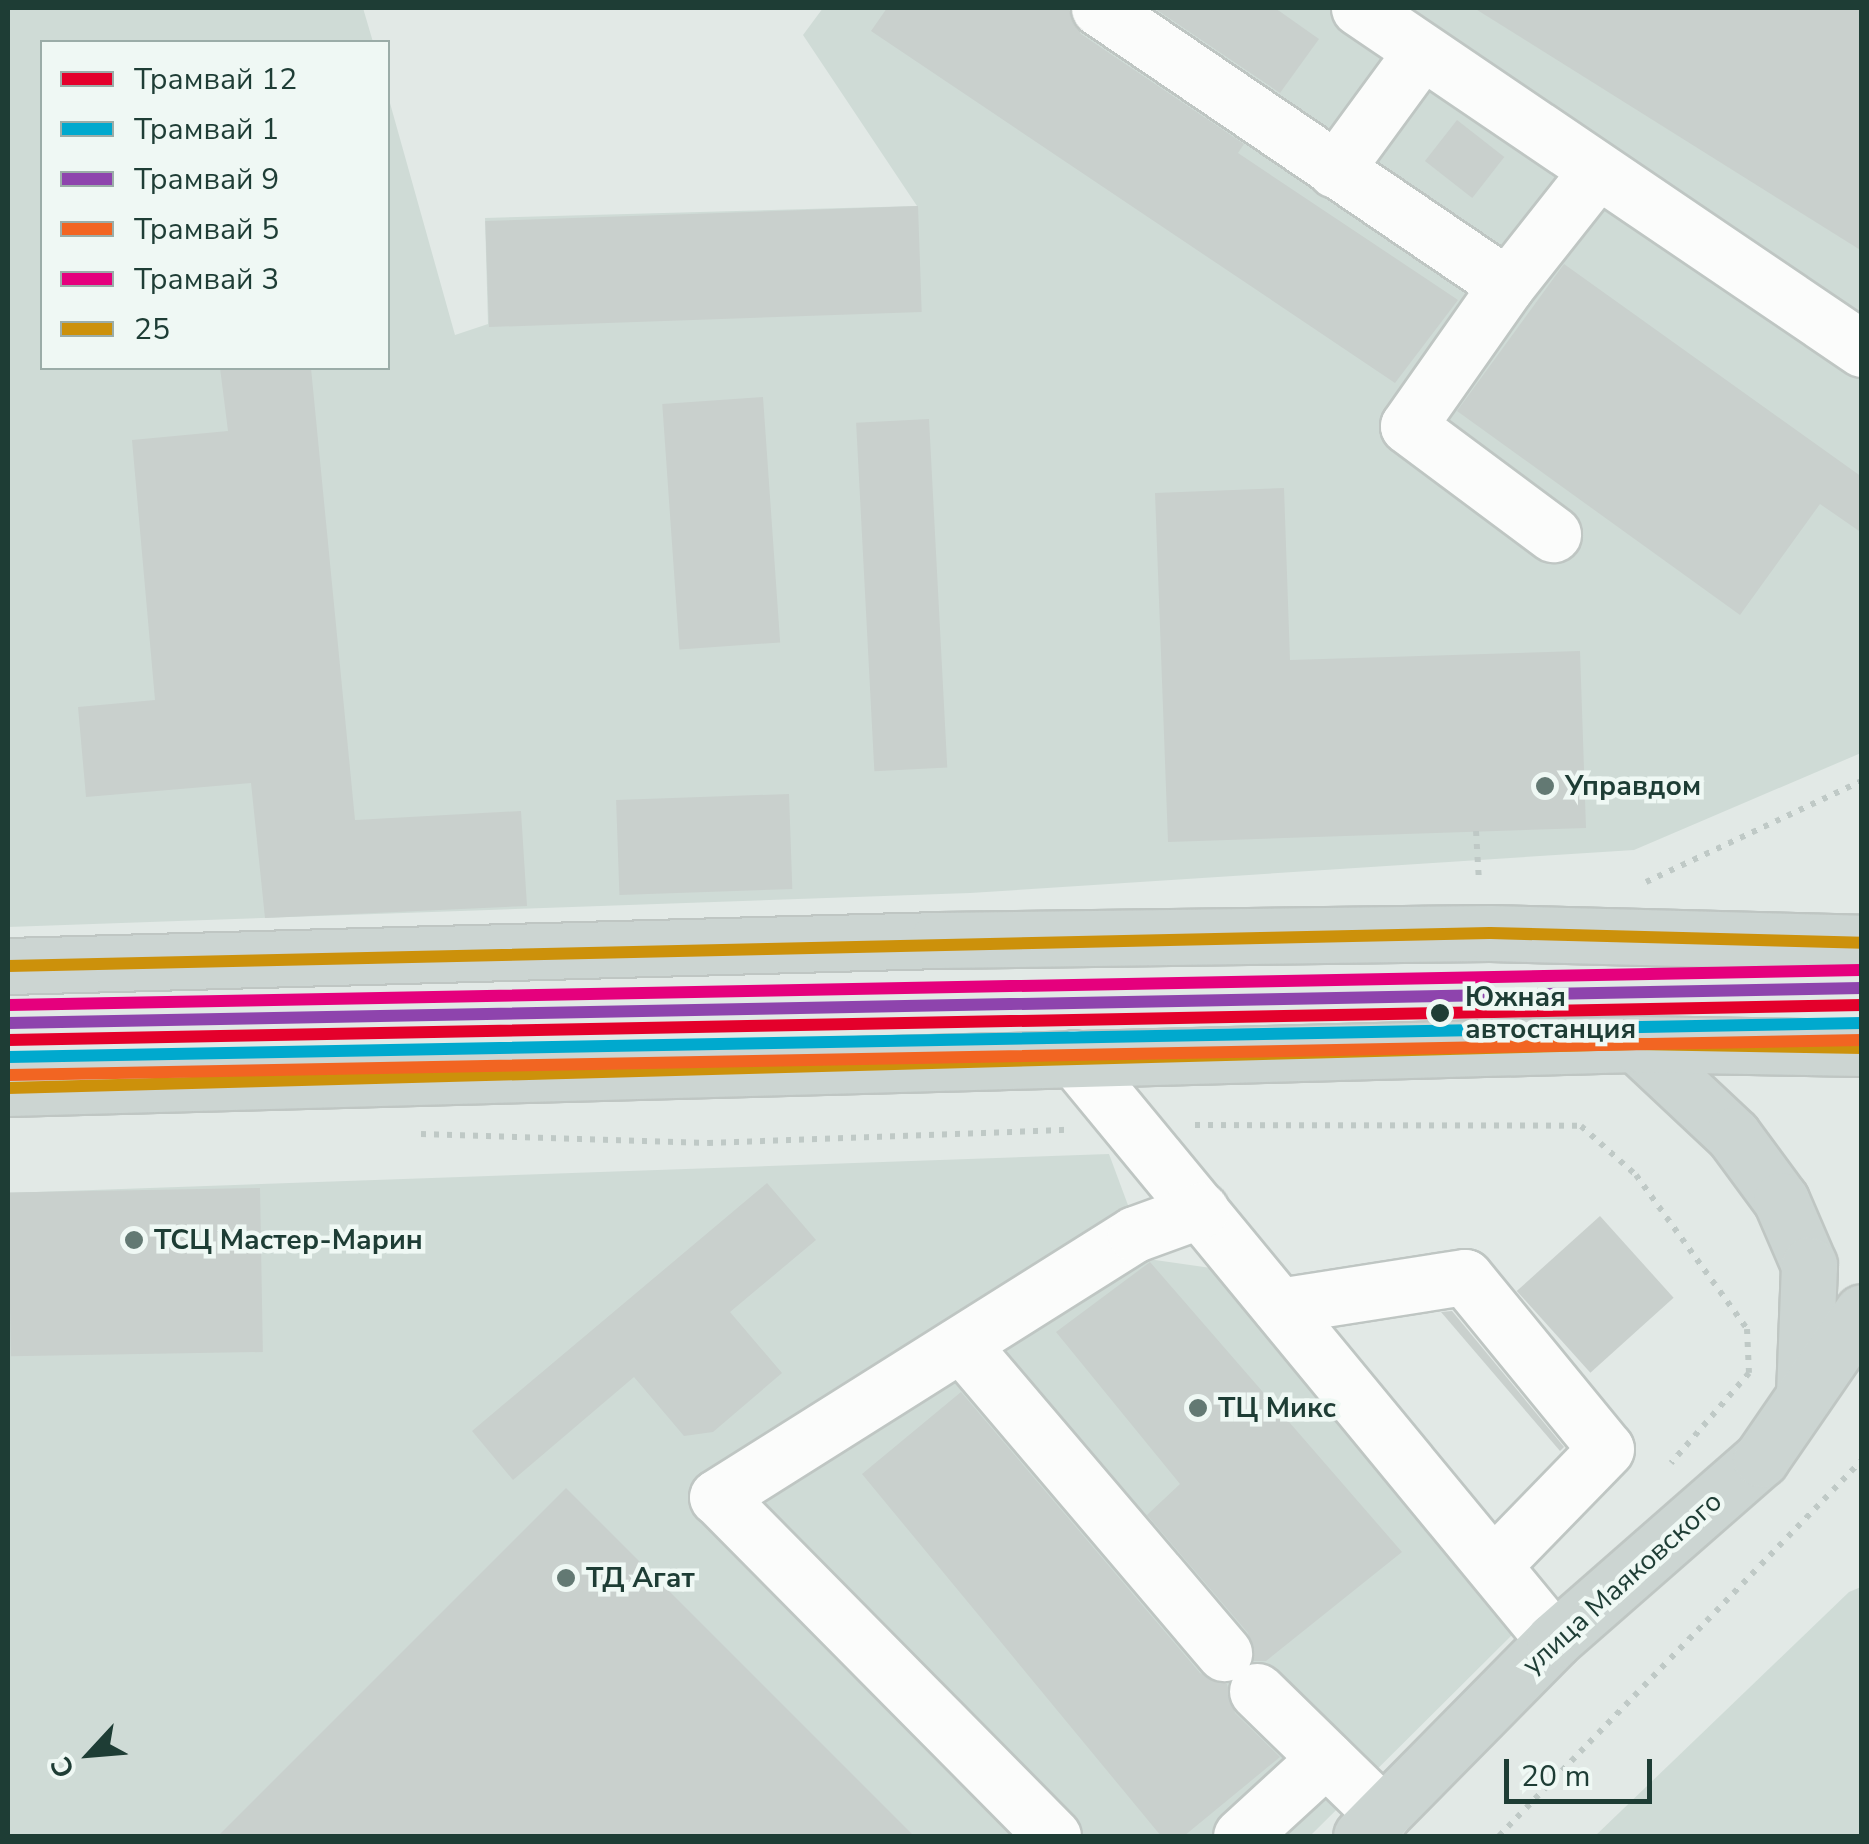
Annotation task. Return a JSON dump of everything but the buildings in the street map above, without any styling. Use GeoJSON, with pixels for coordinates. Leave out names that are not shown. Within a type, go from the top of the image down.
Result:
{"type":"FeatureCollection","features":[{"type":"Feature","properties":{"kind":"main road"},"geometry":{"type":"LineString","coordinates":[[8,966],[938,940],[1846,934]]}},
{"type":"Feature","properties":{"kind":"main road"},"geometry":{"type":"LineString","coordinates":[[1636,1044],[1733,1134],[1780,1200],[1809,1265],[1803,1408]]}},
{"type":"Feature","properties":{"kind":"main road"},"geometry":{"type":"LineString","coordinates":[[8,1088],[1636,1044],[1862,1048]]}},
{"type":"Feature","properties":{"kind":"main road","name":"улица Маяковского"},"geometry":{"type":"LineString","coordinates":[[1372,1825],[1554,1640],[1761,1458],[1803,1408],[1862,1312]]}},
{"type":"Feature","properties":{"kind":"main road"},"geometry":{"type":"LineString","coordinates":[[1803,1408],[1862,1372]]}},
{"type":"Feature","properties":{"kind":"lane"},"geometry":{"type":"LineString","coordinates":[[1099,8],[1507,285]]}},
{"type":"Feature","properties":{"kind":"lane"},"geometry":{"type":"LineString","coordinates":[[1359,8],[1862,348]]}},
{"type":"Feature","properties":{"kind":"lane"},"geometry":{"type":"LineString","coordinates":[[1335,170],[1422,51]]}},
{"type":"Feature","properties":{"kind":"lane"},"geometry":{"type":"LineString","coordinates":[[1553,534],[1408,426],[1507,285],[1597,170]]}},
{"type":"Feature","properties":{"kind":"lane"},"geometry":{"type":"LineString","coordinates":[[1074,1058],[1554,1640]]}},
{"type":"Feature","properties":{"kind":"lane"},"geometry":{"type":"LineString","coordinates":[[1053,1836],[717,1497],[1135,1234],[1200,1210]]}},
{"type":"Feature","properties":{"kind":"lane"},"geometry":{"type":"LineString","coordinates":[[1279,1306],[1465,1277],[1606,1449],[1493,1565]]}},
{"type":"Feature","properties":{"kind":"lane"},"geometry":{"type":"LineString","coordinates":[[961,1344],[1241,1672],[1326,1758],[1372,1825]]}},
{"type":"Feature","properties":{"kind":"lane"},"geometry":{"type":"LineString","coordinates":[[1240,1836],[1326,1758]]}},
{"type":"Feature","properties":{"kind":"path"},"geometry":{"type":"LineString","coordinates":[[1633,888],[1862,781]]}},
{"type":"Feature","properties":{"kind":"path"},"geometry":{"type":"LineString","coordinates":[[1476,831],[1480,887]]}},
{"type":"Feature","properties":{"kind":"path"},"geometry":{"type":"LineString","coordinates":[[408,1134],[708,1143],[1508,1120]]}},
{"type":"Feature","properties":{"kind":"path"},"geometry":{"type":"LineString","coordinates":[[1499,1836],[1862,1460]]}},
{"type":"Feature","properties":{"kind":"shaded area"},"geometry":{"type":"Polygon","coordinates":[[[8,8],[363,8],[372,40],[40,40],[40,370],[390,370],[390,103],[455,335],[488,324],[485,218],[917,206],[803,35],[823,8],[1861,8],[1861,753],[1634,850],[970,893],[8,927],[8,8]]]}},
{"type":"Feature","properties":{"kind":"shaded area"},"geometry":{"type":"Polygon","coordinates":[[[1109,1154],[1148,1259],[1218,1269],[1514,1633],[1310,1836],[8,1836],[8,1193],[1109,1154]]]}},
{"type":"Feature","properties":{"kind":"shaded area"},"geometry":{"type":"Polygon","coordinates":[[[1861,1587],[1861,1836],[1595,1836],[1849,1592],[1861,1587]]]}},
{"type":"Feature","properties":{"kind":"tram line","name":"3"},"geometry":{"type":"LineString","coordinates":[[8,1005],[1861,970]]}},
{"type":"Feature","properties":{"kind":"tram line","name":"9"},"geometry":{"type":"LineString","coordinates":[[8,1023],[1862,988]]}},
{"type":"Feature","properties":{"kind":"tram line","name":"12"},"geometry":{"type":"LineString","coordinates":[[8,1040],[1862,1005]]}},
{"type":"Feature","properties":{"kind":"tram line","name":"1"},"geometry":{"type":"LineString","coordinates":[[8,1057],[1862,1023]]}},
{"type":"Feature","properties":{"kind":"tram line","name":"5"},"geometry":{"type":"LineString","coordinates":[[9,1075],[1862,1040]]}},
{"type":"Feature","properties":{"kind":"transit line","name":"25"},"geometry":{"type":"LineString","coordinates":[[8,966],[1490,933],[1862,943]]}},
{"type":"Feature","properties":{"kind":"transit line","name":"25"},"geometry":{"type":"LineString","coordinates":[[8,1088],[1636,1044],[1862,1048]]}},
{"type":"Feature","properties":{"kind":"place","name":"Управдом"},"geometry":{"type":"Point","coordinates":[1545,786]}},
{"type":"Feature","properties":{"kind":"place","name":"Южная автостанция"},"geometry":{"type":"Point","coordinates":[1440,1013]}},
{"type":"Feature","properties":{"kind":"place","name":"ТСЦ Мастер-Марин"},"geometry":{"type":"Point","coordinates":[134,1240]}},
{"type":"Feature","properties":{"kind":"place","name":"ТЦ Микс"},"geometry":{"type":"Point","coordinates":[1198,1408]}},
{"type":"Feature","properties":{"kind":"place","name":"ТД Агат"},"geometry":{"type":"Point","coordinates":[566,1578]}}]}
